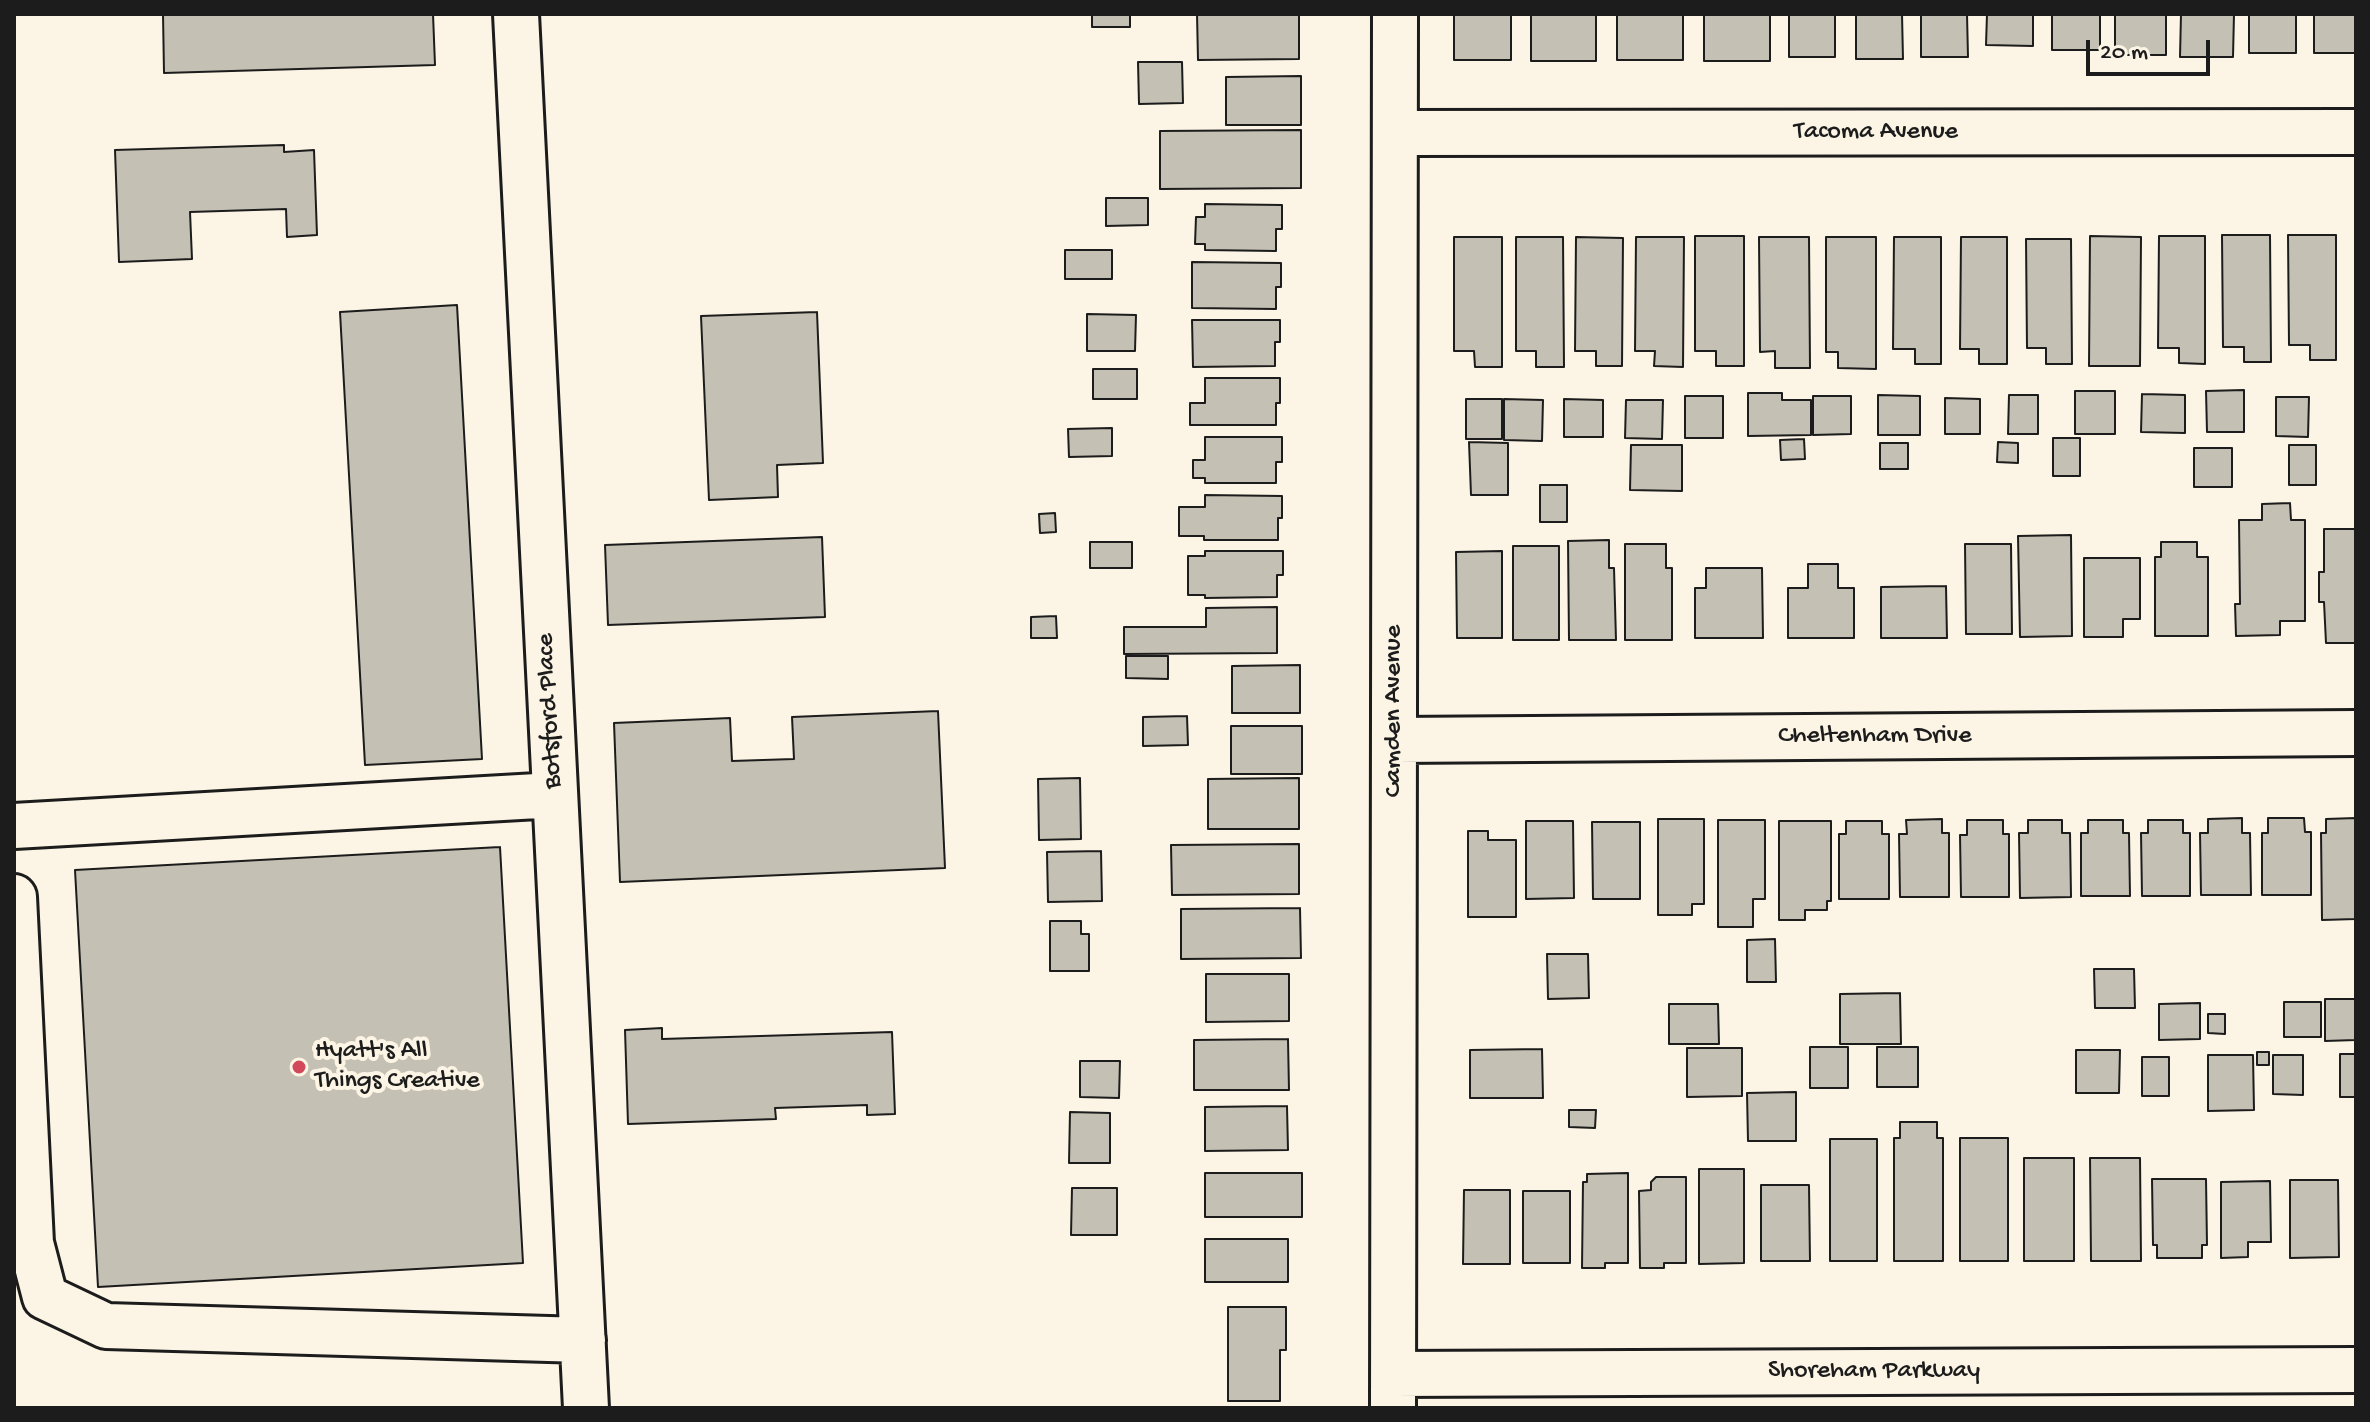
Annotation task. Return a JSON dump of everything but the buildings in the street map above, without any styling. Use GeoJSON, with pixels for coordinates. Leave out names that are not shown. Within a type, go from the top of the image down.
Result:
{"type":"FeatureCollection","features":[{"type":"Feature","properties":{"kind":"street","name":"Botsford Place"},"geometry":{"type":"LineString","coordinates":[[516,14],[586,1408]]}},
{"type":"Feature","properties":{"kind":"street","name":"Camden Avenue"},"geometry":{"type":"LineString","coordinates":[[1393,1391],[1395,14]]}},
{"type":"Feature","properties":{"kind":"street","name":"Tacoma Avenue"},"geometry":{"type":"LineString","coordinates":[[1395,133],[2356,132]]}},
{"type":"Feature","properties":{"kind":"street","name":"Cheltenham Drive"},"geometry":{"type":"LineString","coordinates":[[1395,740],[2356,733]]}},
{"type":"Feature","properties":{"kind":"street"},"geometry":{"type":"LineString","coordinates":[[14,826],[555,795]]}},
{"type":"Feature","properties":{"kind":"street"},"geometry":{"type":"LineString","coordinates":[[14,897],[31,1243],[45,1297],[106,1326],[583,1340]]}},
{"type":"Feature","properties":{"kind":"street","name":"Shoreham Parkway"},"geometry":{"type":"LineString","coordinates":[[1393,1391],[2356,1370]]}},
{"type":"Feature","properties":{"kind":"place","name":"Hyatt's All Things Creative"},"geometry":{"type":"Point","coordinates":[299,1067]}}]}
